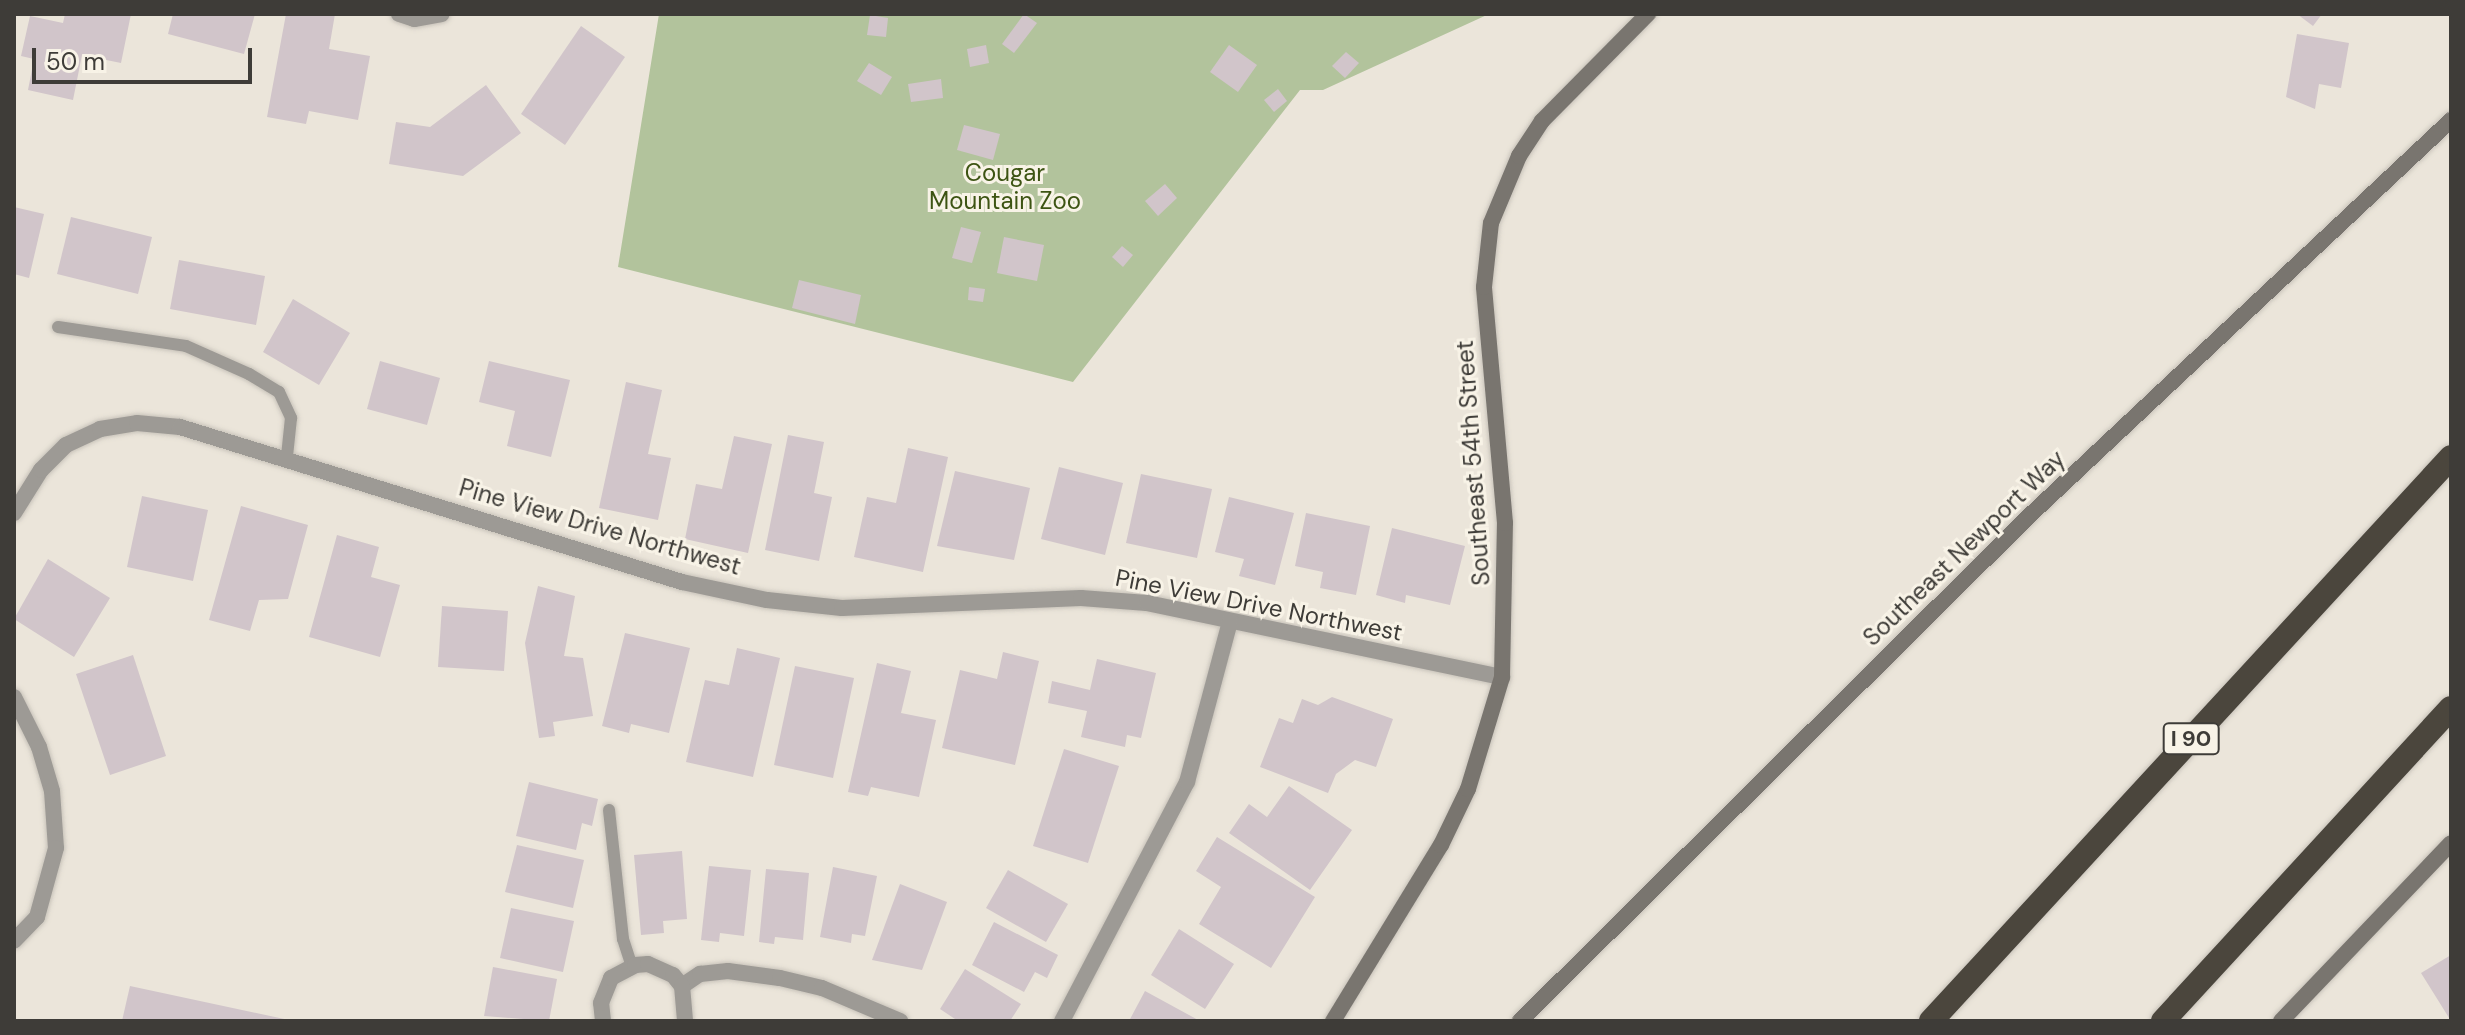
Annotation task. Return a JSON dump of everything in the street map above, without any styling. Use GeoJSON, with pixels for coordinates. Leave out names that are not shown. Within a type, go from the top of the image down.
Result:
{"type":"FeatureCollection","features":[{"type":"Feature","properties":{"kind":"highway","name":"I 90"},"geometry":{"type":"LineString","coordinates":[[1931,1021],[2451,457]]}},
{"type":"Feature","properties":{"kind":"highway"},"geometry":{"type":"LineString","coordinates":[[2163,1021],[2451,708]]}},
{"type":"Feature","properties":{"kind":"street"},"geometry":{"type":"LineString","coordinates":[[399,14],[414,19],[442,14]]}},
{"type":"Feature","properties":{"kind":"street","name":"Southeast 54th Street"},"geometry":{"type":"LineString","coordinates":[[1333,1021],[1441,845],[1468,789],[1502,677],[1505,523],[1484,287],[1491,223],[1519,156],[1542,121],[1648,14]]}},
{"type":"Feature","properties":{"kind":"street","name":"Southeast Newport Way"},"geometry":{"type":"LineString","coordinates":[[1520,1021],[2028,517],[2451,120]]}},
{"type":"Feature","properties":{"kind":"street","name":"Pine View Drive Northwest"},"geometry":{"type":"LineString","coordinates":[[14,513],[41,470],[66,445],[100,429],[137,423],[180,427],[287,457],[682,582],[767,600],[902,609],[1081,598],[1147,603],[1502,677]]}},
{"type":"Feature","properties":{"kind":"street"},"geometry":{"type":"LineString","coordinates":[[1062,1021],[1187,782],[1204,734],[1230,622]]}},
{"type":"Feature","properties":{"kind":"street"},"geometry":{"type":"LineString","coordinates":[[14,697],[39,747],[52,791],[56,848],[37,917],[14,941]]}},
{"type":"Feature","properties":{"kind":"street"},"geometry":{"type":"LineString","coordinates":[[2281,1021],[2451,843]]}},
{"type":"Feature","properties":{"kind":"street"},"geometry":{"type":"LineString","coordinates":[[603,1021],[604,990],[611,978],[632,966],[662,967],[682,986],[685,1021]]}},
{"type":"Feature","properties":{"kind":"street"},"geometry":{"type":"LineString","coordinates":[[682,986],[700,974],[728,971],[780,978],[822,988],[900,1021]]}},
{"type":"Feature","properties":{"kind":"lane"},"geometry":{"type":"LineString","coordinates":[[58,327],[186,346],[249,374],[279,392],[291,418],[287,457]]}},
{"type":"Feature","properties":{"kind":"lane"},"geometry":{"type":"LineString","coordinates":[[609,810],[623,939],[632,966]]}},
{"type":"Feature","properties":{"kind":"green space","name":"Cougar Mountain Zoo"},"geometry":{"type":"Polygon","coordinates":[[[659,14],[1489,14],[1323,90],[1300,90],[1073,382],[618,267],[659,14]]]}},
{"type":"Feature","properties":{"kind":"building"},"geometry":{"type":"Polygon","coordinates":[[[65,14],[131,14],[121,63],[82,55],[73,100],[28,90],[34,59],[21,56],[30,16],[63,23],[65,14]]]}},
{"type":"Feature","properties":{"kind":"building"},"geometry":{"type":"Polygon","coordinates":[[[173,14],[255,14],[244,54],[168,34],[173,14]]]}},
{"type":"Feature","properties":{"kind":"building"},"geometry":{"type":"Polygon","coordinates":[[[286,14],[335,14],[329,49],[370,56],[358,120],[309,111],[306,124],[267,117],[286,14]]]}},
{"type":"Feature","properties":{"kind":"building"},"geometry":{"type":"Polygon","coordinates":[[[1024,14],[1037,23],[1014,53],[1002,44],[1024,14]]]}},
{"type":"Feature","properties":{"kind":"building"},"geometry":{"type":"Polygon","coordinates":[[[2297,14],[2322,14],[2313,26],[2297,14]]]}},
{"type":"Feature","properties":{"kind":"building"},"geometry":{"type":"Polygon","coordinates":[[[870,15],[888,18],[886,37],[867,35],[870,15]]]}},
{"type":"Feature","properties":{"kind":"building"},"geometry":{"type":"Polygon","coordinates":[[[581,26],[625,57],[565,145],[521,114],[581,26]]]}},
{"type":"Feature","properties":{"kind":"building"},"geometry":{"type":"Polygon","coordinates":[[[2297,34],[2349,43],[2341,88],[2319,84],[2315,109],[2286,97],[2297,34]]]}},
{"type":"Feature","properties":{"kind":"building"},"geometry":{"type":"Polygon","coordinates":[[[986,45],[989,63],[970,67],[967,49],[986,45]]]}},
{"type":"Feature","properties":{"kind":"building"},"geometry":{"type":"Polygon","coordinates":[[[1229,45],[1257,65],[1238,92],[1210,72],[1229,45]]]}},
{"type":"Feature","properties":{"kind":"building"},"geometry":{"type":"Polygon","coordinates":[[[1346,52],[1359,63],[1345,78],[1332,66],[1346,52]]]}},
{"type":"Feature","properties":{"kind":"building"},"geometry":{"type":"Polygon","coordinates":[[[869,63],[892,77],[881,95],[857,81],[869,63]]]}},
{"type":"Feature","properties":{"kind":"building"},"geometry":{"type":"Polygon","coordinates":[[[941,79],[943,98],[911,102],[908,84],[941,79]]]}},
{"type":"Feature","properties":{"kind":"building"},"geometry":{"type":"Polygon","coordinates":[[[486,85],[521,133],[463,176],[389,164],[396,122],[430,127],[486,85]]]}},
{"type":"Feature","properties":{"kind":"building"},"geometry":{"type":"Polygon","coordinates":[[[1278,89],[1287,101],[1274,112],[1264,100],[1278,89]]]}},
{"type":"Feature","properties":{"kind":"building"},"geometry":{"type":"Polygon","coordinates":[[[964,125],[1000,134],[993,160],[957,150],[964,125]]]}},
{"type":"Feature","properties":{"kind":"building"},"geometry":{"type":"Polygon","coordinates":[[[1165,184],[1177,198],[1158,216],[1145,201],[1165,184]]]}},
{"type":"Feature","properties":{"kind":"building"},"geometry":{"type":"Polygon","coordinates":[[[14,207],[44,214],[29,278],[14,274],[14,207]]]}},
{"type":"Feature","properties":{"kind":"building"},"geometry":{"type":"Polygon","coordinates":[[[71,217],[152,237],[138,294],[57,274],[71,217]]]}},
{"type":"Feature","properties":{"kind":"building"},"geometry":{"type":"Polygon","coordinates":[[[961,227],[981,232],[972,263],[952,258],[961,227]]]}},
{"type":"Feature","properties":{"kind":"building"},"geometry":{"type":"Polygon","coordinates":[[[1004,237],[1044,245],[1037,281],[997,273],[1004,237]]]}},
{"type":"Feature","properties":{"kind":"building"},"geometry":{"type":"Polygon","coordinates":[[[1122,246],[1133,255],[1123,267],[1112,257],[1122,246]]]}},
{"type":"Feature","properties":{"kind":"building"},"geometry":{"type":"Polygon","coordinates":[[[179,260],[265,276],[256,325],[170,309],[179,260]]]}},
{"type":"Feature","properties":{"kind":"building"},"geometry":{"type":"Polygon","coordinates":[[[799,280],[861,295],[855,324],[792,308],[799,280]]]}},
{"type":"Feature","properties":{"kind":"building"},"geometry":{"type":"Polygon","coordinates":[[[969,287],[985,289],[983,302],[968,300],[969,287]]]}},
{"type":"Feature","properties":{"kind":"building"},"geometry":{"type":"Polygon","coordinates":[[[293,299],[350,333],[319,385],[263,352],[293,299]]]}},
{"type":"Feature","properties":{"kind":"building"},"geometry":{"type":"Polygon","coordinates":[[[380,361],[440,378],[427,425],[367,409],[380,361]]]}},
{"type":"Feature","properties":{"kind":"building"},"geometry":{"type":"Polygon","coordinates":[[[489,361],[570,380],[551,457],[507,446],[515,411],[479,402],[489,361]]]}},
{"type":"Feature","properties":{"kind":"building"},"geometry":{"type":"Polygon","coordinates":[[[626,382],[662,390],[648,454],[671,458],[658,520],[599,508],[626,382]]]}},
{"type":"Feature","properties":{"kind":"building"},"geometry":{"type":"Polygon","coordinates":[[[788,435],[824,442],[814,493],[832,497],[819,561],[765,550],[788,435]]]}},
{"type":"Feature","properties":{"kind":"building"},"geometry":{"type":"Polygon","coordinates":[[[734,436],[772,444],[748,553],[685,539],[696,484],[722,489],[734,436]]]}},
{"type":"Feature","properties":{"kind":"building"},"geometry":{"type":"Polygon","coordinates":[[[908,448],[948,457],[923,572],[854,557],[867,497],[896,503],[908,448]]]}},
{"type":"Feature","properties":{"kind":"building"},"geometry":{"type":"Polygon","coordinates":[[[1059,467],[1123,483],[1105,555],[1041,539],[1059,467]]]}},
{"type":"Feature","properties":{"kind":"building"},"geometry":{"type":"Polygon","coordinates":[[[955,471],[1030,488],[1014,560],[937,546],[955,471]]]}},
{"type":"Feature","properties":{"kind":"building"},"geometry":{"type":"Polygon","coordinates":[[[1141,474],[1212,489],[1197,558],[1126,543],[1141,474]]]}},
{"type":"Feature","properties":{"kind":"building"},"geometry":{"type":"Polygon","coordinates":[[[142,496],[208,510],[193,581],[127,567],[142,496]]]}},
{"type":"Feature","properties":{"kind":"building"},"geometry":{"type":"Polygon","coordinates":[[[1229,497],[1294,513],[1275,585],[1239,576],[1244,559],[1215,552],[1229,497]]]}},
{"type":"Feature","properties":{"kind":"building"},"geometry":{"type":"Polygon","coordinates":[[[241,506],[308,525],[288,599],[259,600],[250,631],[209,620],[241,506]]]}},
{"type":"Feature","properties":{"kind":"building"},"geometry":{"type":"Polygon","coordinates":[[[1306,513],[1370,526],[1356,595],[1320,588],[1323,572],[1295,566],[1306,513]]]}},
{"type":"Feature","properties":{"kind":"building"},"geometry":{"type":"Polygon","coordinates":[[[1392,528],[1465,546],[1450,605],[1406,595],[1405,603],[1376,595],[1392,528]]]}},
{"type":"Feature","properties":{"kind":"building"},"geometry":{"type":"Polygon","coordinates":[[[337,535],[379,547],[371,577],[400,585],[380,657],[309,637],[337,535]]]}},
{"type":"Feature","properties":{"kind":"building"},"geometry":{"type":"Polygon","coordinates":[[[48,559],[110,598],[74,657],[14,619],[48,559]]]}},
{"type":"Feature","properties":{"kind":"building"},"geometry":{"type":"Polygon","coordinates":[[[538,586],[575,596],[564,656],[583,658],[593,716],[553,722],[555,736],[539,738],[525,643],[538,586]]]}},
{"type":"Feature","properties":{"kind":"building"},"geometry":{"type":"Polygon","coordinates":[[[442,606],[508,611],[504,671],[438,667],[442,606]]]}},
{"type":"Feature","properties":{"kind":"building"},"geometry":{"type":"Polygon","coordinates":[[[625,633],[690,648],[669,733],[631,724],[629,733],[602,726],[625,633]]]}},
{"type":"Feature","properties":{"kind":"building"},"geometry":{"type":"Polygon","coordinates":[[[737,648],[780,658],[753,777],[686,762],[705,680],[729,685],[737,648]]]}},
{"type":"Feature","properties":{"kind":"building"},"geometry":{"type":"Polygon","coordinates":[[[1003,652],[1039,661],[1015,765],[942,748],[960,670],[997,679],[1003,652]]]}},
{"type":"Feature","properties":{"kind":"building"},"geometry":{"type":"Polygon","coordinates":[[[133,655],[166,756],[110,775],[76,674],[133,655]]]}},
{"type":"Feature","properties":{"kind":"building"},"geometry":{"type":"Polygon","coordinates":[[[1097,659],[1156,673],[1141,738],[1127,735],[1125,747],[1081,737],[1087,711],[1048,703],[1052,681],[1090,690],[1097,659]]]}},
{"type":"Feature","properties":{"kind":"building"},"geometry":{"type":"Polygon","coordinates":[[[877,663],[911,671],[901,713],[936,720],[919,797],[871,787],[868,796],[848,792],[877,663]]]}},
{"type":"Feature","properties":{"kind":"building"},"geometry":{"type":"Polygon","coordinates":[[[795,666],[854,678],[833,778],[774,765],[795,666]]]}},
{"type":"Feature","properties":{"kind":"building"},"geometry":{"type":"Polygon","coordinates":[[[1332,697],[1393,719],[1376,767],[1355,760],[1336,774],[1328,793],[1260,767],[1279,718],[1293,723],[1302,699],[1318,705],[1332,697]]]}},
{"type":"Feature","properties":{"kind":"building"},"geometry":{"type":"Polygon","coordinates":[[[1064,749],[1119,766],[1088,863],[1033,846],[1064,749]]]}},
{"type":"Feature","properties":{"kind":"building"},"geometry":{"type":"Polygon","coordinates":[[[529,782],[598,799],[592,826],[582,823],[576,850],[516,836],[529,782]]]}},
{"type":"Feature","properties":{"kind":"building"},"geometry":{"type":"Polygon","coordinates":[[[1289,786],[1352,830],[1310,890],[1229,833],[1249,804],[1267,817],[1289,786]]]}},
{"type":"Feature","properties":{"kind":"building"},"geometry":{"type":"Polygon","coordinates":[[[1217,837],[1315,897],[1271,968],[1199,924],[1221,887],[1196,871],[1217,837]]]}},
{"type":"Feature","properties":{"kind":"building"},"geometry":{"type":"Polygon","coordinates":[[[517,845],[584,860],[573,908],[505,892],[517,845]]]}},
{"type":"Feature","properties":{"kind":"building"},"geometry":{"type":"Polygon","coordinates":[[[682,851],[687,919],[663,921],[664,933],[641,935],[634,855],[682,851]]]}},
{"type":"Feature","properties":{"kind":"building"},"geometry":{"type":"Polygon","coordinates":[[[709,866],[751,870],[744,936],[720,933],[719,942],[701,940],[709,866]]]}},
{"type":"Feature","properties":{"kind":"building"},"geometry":{"type":"Polygon","coordinates":[[[833,867],[877,876],[865,936],[852,934],[851,943],[820,937],[833,867]]]}},
{"type":"Feature","properties":{"kind":"building"},"geometry":{"type":"Polygon","coordinates":[[[766,869],[809,873],[803,940],[775,937],[774,944],[759,942],[766,869]]]}},
{"type":"Feature","properties":{"kind":"building"},"geometry":{"type":"Polygon","coordinates":[[[1008,870],[1068,904],[1046,942],[986,908],[1008,870]]]}},
{"type":"Feature","properties":{"kind":"building"},"geometry":{"type":"Polygon","coordinates":[[[900,884],[947,902],[922,970],[872,960],[900,884]]]}},
{"type":"Feature","properties":{"kind":"building"},"geometry":{"type":"Polygon","coordinates":[[[511,908],[574,921],[563,972],[500,958],[511,908]]]}},
{"type":"Feature","properties":{"kind":"building"},"geometry":{"type":"Polygon","coordinates":[[[994,922],[1058,955],[1047,978],[1035,972],[1024,992],[972,965],[994,922]]]}},
{"type":"Feature","properties":{"kind":"building"},"geometry":{"type":"Polygon","coordinates":[[[1179,929],[1234,964],[1205,1009],[1151,975],[1179,929]]]}},
{"type":"Feature","properties":{"kind":"building"},"geometry":{"type":"Polygon","coordinates":[[[2451,955],[2451,1021],[2421,973],[2451,955]]]}},
{"type":"Feature","properties":{"kind":"building"},"geometry":{"type":"Polygon","coordinates":[[[493,967],[557,979],[549,1021],[484,1016],[493,967]]]}},
{"type":"Feature","properties":{"kind":"building"},"geometry":{"type":"Polygon","coordinates":[[[965,969],[1021,1004],[1010,1021],[958,1021],[940,1009],[965,969]]]}},
{"type":"Feature","properties":{"kind":"building"},"geometry":{"type":"Polygon","coordinates":[[[130,986],[289,1020],[289,1021],[122,1021],[130,986]]]}},
{"type":"Feature","properties":{"kind":"building"},"geometry":{"type":"Polygon","coordinates":[[[1145,991],[1200,1021],[1129,1021],[1145,991]]]}}]}
